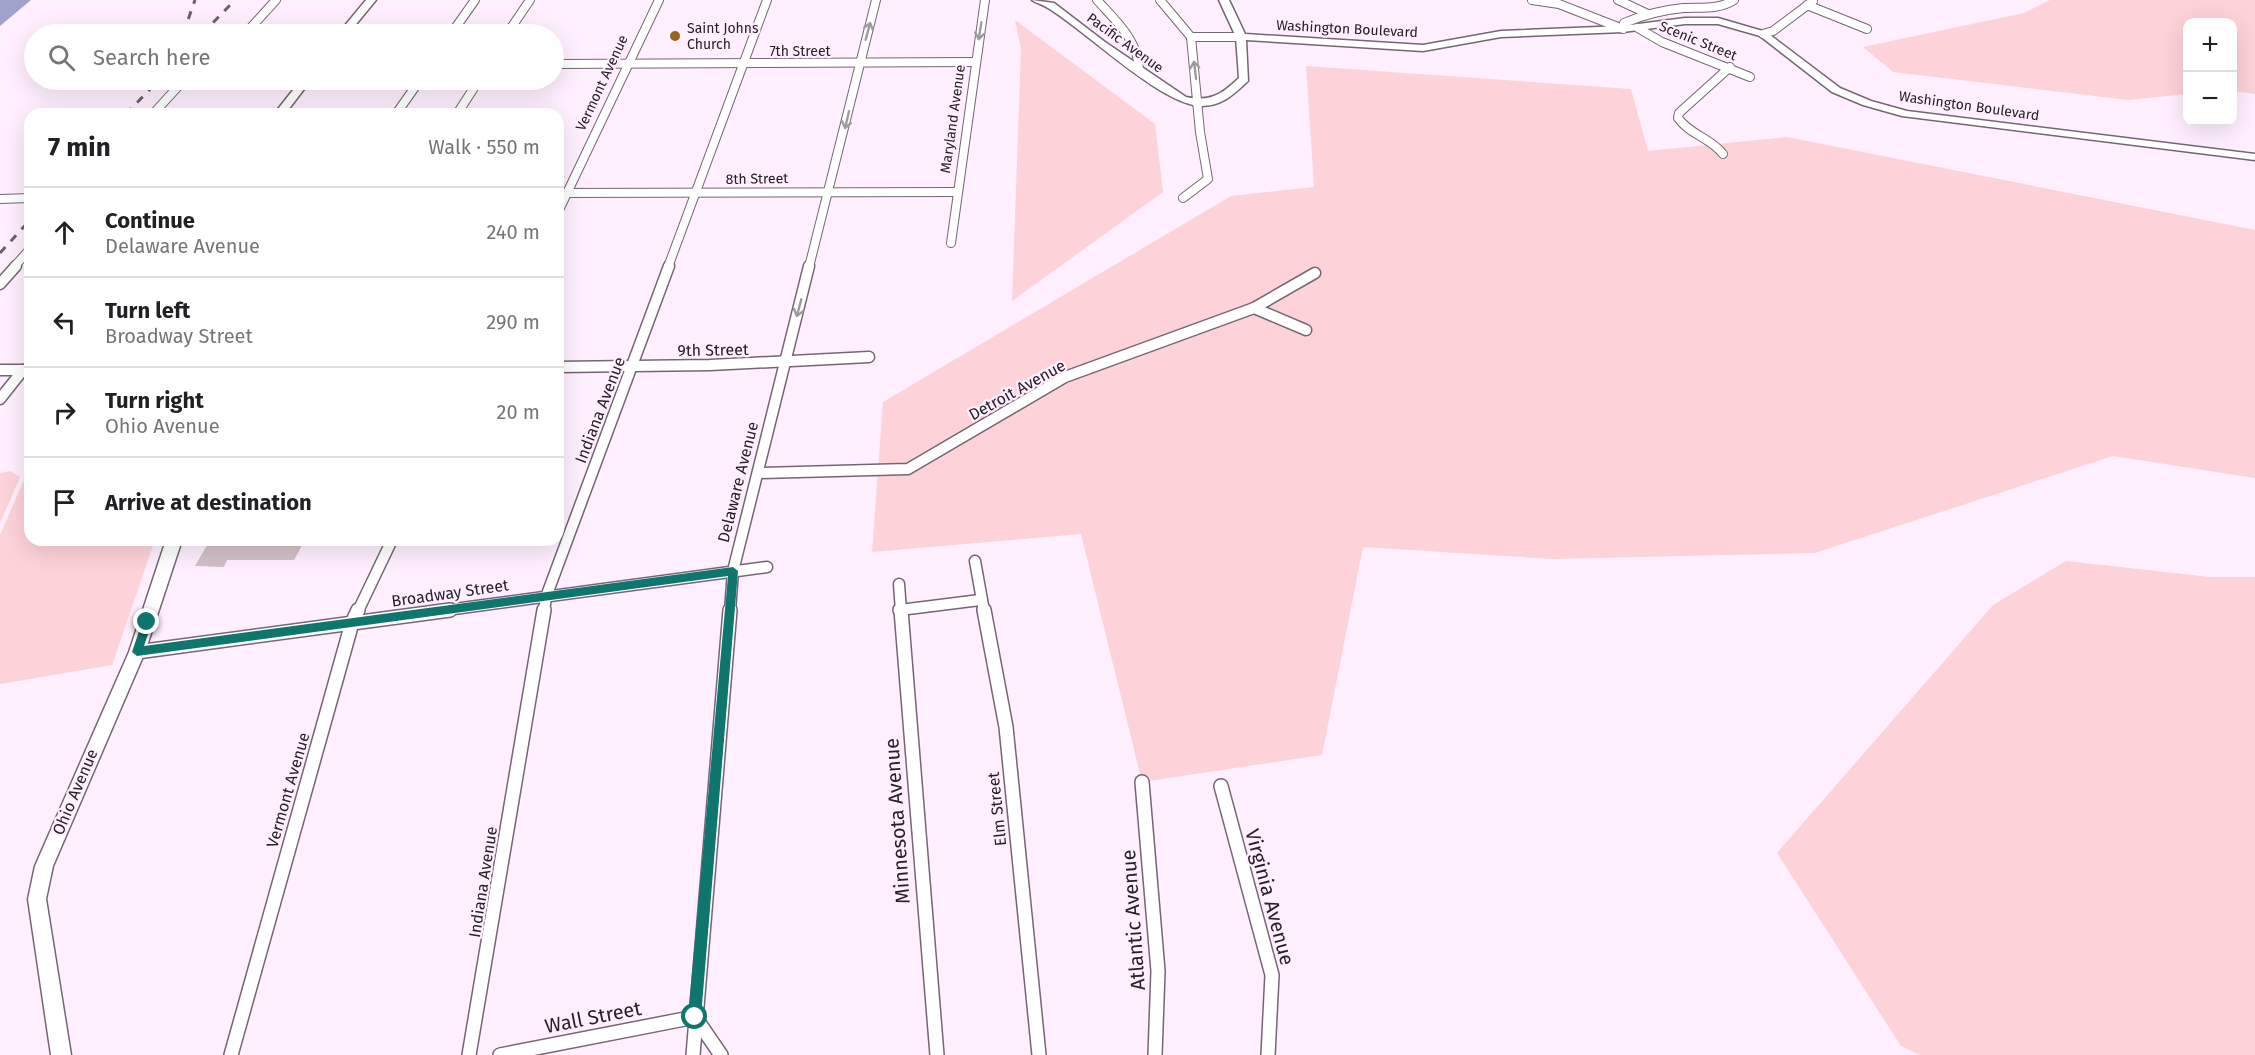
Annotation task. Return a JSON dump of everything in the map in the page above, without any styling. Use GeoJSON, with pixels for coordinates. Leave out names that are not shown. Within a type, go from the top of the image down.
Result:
{"type":"FeatureCollection","features":[{"type":"Feature","properties":{"kind":"street"},"geometry":{"type":"LineString","coordinates":[[254,24],[276,0]]}},
{"type":"Feature","properties":{"kind":"street"},"geometry":{"type":"LineString","coordinates":[[351,24],[371,0]]}},
{"type":"Feature","properties":{"kind":"street"},"geometry":{"type":"LineString","coordinates":[[458,24],[475,0]]}},
{"type":"Feature","properties":{"kind":"street"},"geometry":{"type":"LineString","coordinates":[[514,24],[530,0]]}},
{"type":"Feature","properties":{"kind":"street","name":"Vermont Avenue"},"geometry":{"type":"LineString","coordinates":[[564,201],[627,63],[659,0]]}},
{"type":"Feature","properties":{"kind":"street","name":"Indiana Avenue"},"geometry":{"type":"LineString","coordinates":[[469,1055],[546,597],[768,0]]}},
{"type":"Feature","properties":{"kind":"street","name":"Delaware Avenue"},"geometry":{"type":"LineString","coordinates":[[693,1055],[733,571],[759,473],[784,363],[830,193],[876,0]]}},
{"type":"Feature","properties":{"kind":"street","name":"Maryland Avenue"},"geometry":{"type":"LineString","coordinates":[[951,243],[956,192],[985,0]]}},
{"type":"Feature","properties":{"kind":"street","name":"Pacific Avenue"},"geometry":{"type":"LineString","coordinates":[[1038,0],[1049,3],[1139,71],[1182,99],[1199,104]]}},
{"type":"Feature","properties":{"kind":"street"},"geometry":{"type":"LineString","coordinates":[[1097,0],[1122,28],[1136,50],[1140,63],[1139,71]]}},
{"type":"Feature","properties":{"kind":"street"},"geometry":{"type":"LineString","coordinates":[[1160,0],[1191,37],[1200,132],[1208,179],[1183,198]]}},
{"type":"Feature","properties":{"kind":"street"},"geometry":{"type":"LineString","coordinates":[[1199,104],[1225,97],[1244,79],[1241,37],[1224,0]]}},
{"type":"Feature","properties":{"kind":"street"},"geometry":{"type":"LineString","coordinates":[[1533,0],[1558,4],[1623,29],[1624,23],[1648,14],[1683,8],[1722,7],[1734,0]]}},
{"type":"Feature","properties":{"kind":"street"},"geometry":{"type":"LineString","coordinates":[[1618,0],[1648,14]]}},
{"type":"Feature","properties":{"kind":"street"},"geometry":{"type":"LineString","coordinates":[[1763,34],[1773,31],[1814,0]]}},
{"type":"Feature","properties":{"kind":"street"},"geometry":{"type":"LineString","coordinates":[[1807,5],[1867,29]]}},
{"type":"Feature","properties":{"kind":"street","name":"Washington Boulevard"},"geometry":{"type":"LineString","coordinates":[[1241,37],[1423,48],[1501,34],[1638,28],[1705,20],[1732,23],[1763,34],[1836,90],[1867,104],[1906,114],[2255,157]]}},
{"type":"Feature","properties":{"kind":"street","name":"Scenic Street"},"geometry":{"type":"LineString","coordinates":[[1638,28],[1662,42],[1730,67],[1750,77]]}},
{"type":"Feature","properties":{"kind":"street"},"geometry":{"type":"LineString","coordinates":[[1191,37],[1241,37]]}},
{"type":"Feature","properties":{"kind":"street","name":"7th Street"},"geometry":{"type":"LineString","coordinates":[[564,64],[975,62]]}},
{"type":"Feature","properties":{"kind":"street"},"geometry":{"type":"LineString","coordinates":[[1724,154],[1715,144],[1687,129],[1678,118],[1679,113],[1730,67]]}},
{"type":"Feature","properties":{"kind":"street"},"geometry":{"type":"LineString","coordinates":[[158,108],[175,90]]}},
{"type":"Feature","properties":{"kind":"street"},"geometry":{"type":"LineString","coordinates":[[284,108],[298,90]]}},
{"type":"Feature","properties":{"kind":"street"},"geometry":{"type":"LineString","coordinates":[[400,108],[413,90]]}},
{"type":"Feature","properties":{"kind":"street"},"geometry":{"type":"LineString","coordinates":[[461,108],[473,90]]}},
{"type":"Feature","properties":{"kind":"street","name":"8th Street"},"geometry":{"type":"LineString","coordinates":[[564,193],[956,192]]}},
{"type":"Feature","properties":{"kind":"street"},"geometry":{"type":"LineString","coordinates":[[0,199],[24,198]]}},
{"type":"Feature","properties":{"kind":"street"},"geometry":{"type":"LineString","coordinates":[[0,284],[24,256]]}},
{"type":"Feature","properties":{"kind":"street","name":"Detroit Avenue"},"geometry":{"type":"LineString","coordinates":[[759,473],[908,469],[1065,378],[1254,308],[1315,273]]}},
{"type":"Feature","properties":{"kind":"street"},"geometry":{"type":"LineString","coordinates":[[1254,308],[1306,330]]}},
{"type":"Feature","properties":{"kind":"street","name":"9th Street"},"geometry":{"type":"LineString","coordinates":[[564,367],[784,363],[869,357]]}},
{"type":"Feature","properties":{"kind":"street"},"geometry":{"type":"LineString","coordinates":[[0,369],[24,370]]}},
{"type":"Feature","properties":{"kind":"street"},"geometry":{"type":"LineString","coordinates":[[0,399],[24,373]]}},
{"type":"Feature","properties":{"kind":"street","name":"Ohio Avenue"},"geometry":{"type":"LineString","coordinates":[[61,1055],[37,899],[39,888],[44,866],[137,652],[172,546]]}},
{"type":"Feature","properties":{"kind":"street","name":"Vermont Avenue"},"geometry":{"type":"LineString","coordinates":[[231,1055],[351,623],[389,546]]}},
{"type":"Feature","properties":{"kind":"street","name":"Elm Street"},"geometry":{"type":"LineString","coordinates":[[975,561],[980,600],[1006,727],[1039,1055]]}},
{"type":"Feature","properties":{"kind":"street","name":"Broadway Street"},"geometry":{"type":"LineString","coordinates":[[137,652],[767,567]]}},
{"type":"Feature","properties":{"kind":"street","name":"Minnesota Avenue"},"geometry":{"type":"LineString","coordinates":[[899,584],[929,981],[938,1055]]}},
{"type":"Feature","properties":{"kind":"street"},"geometry":{"type":"LineString","coordinates":[[900,610],[980,600]]}},
{"type":"Feature","properties":{"kind":"street","name":"Atlantic Avenue"},"geometry":{"type":"LineString","coordinates":[[1142,782],[1158,971],[1155,1055]]}},
{"type":"Feature","properties":{"kind":"street","name":"Virginia Avenue"},"geometry":{"type":"LineString","coordinates":[[1221,786],[1272,975],[1268,1055]]}},
{"type":"Feature","properties":{"kind":"street"},"geometry":{"type":"LineString","coordinates":[[695,1017],[721,1055]]}},
{"type":"Feature","properties":{"kind":"street","name":"Wall Street"},"geometry":{"type":"LineString","coordinates":[[500,1055],[695,1017]]}},
{"type":"Feature","properties":{"kind":"shaded area"},"geometry":{"type":"Polygon","coordinates":[[[2050,0],[2255,0],[2255,94],[2237,92],[2237,18],[2183,18],[2183,94],[2128,100],[1893,72],[1863,47],[2024,13],[2050,0]]]}},
{"type":"Feature","properties":{"kind":"shaded area"},"geometry":{"type":"Polygon","coordinates":[[[1015,20],[1155,124],[1163,192],[1012,301],[1021,49],[1015,20]]]}},
{"type":"Feature","properties":{"kind":"shaded area"},"geometry":{"type":"Polygon","coordinates":[[[1306,66],[1631,89],[1648,151],[1787,137],[2255,230],[2255,478],[2113,456],[1815,553],[1552,559],[1363,547],[1322,755],[1142,782],[1081,534],[872,552],[883,402],[1231,196],[1314,187],[1306,66]]]}},
{"type":"Feature","properties":{"kind":"shaded area"},"geometry":{"type":"Polygon","coordinates":[[[10,471],[20,477],[0,523],[0,473],[10,471]]]}},
{"type":"Feature","properties":{"kind":"shaded area"},"geometry":{"type":"Polygon","coordinates":[[[24,480],[24,546],[153,546],[112,665],[0,684],[0,535],[24,480]]]}},
{"type":"Feature","properties":{"kind":"shaded area"},"geometry":{"type":"Polygon","coordinates":[[[2066,561],[2210,577],[2255,577],[2255,1055],[1920,1055],[1901,1046],[1777,853],[1993,605],[2066,561]]]}},
{"type":"Feature","properties":{"kind":"water"},"geometry":{"type":"Polygon","coordinates":[[[0,0],[31,0],[0,26],[0,0]]]}},
{"type":"Feature","properties":{"kind":"building"},"geometry":{"type":"Polygon","coordinates":[[[207,546],[302,546],[294,560],[227,560],[224,567],[195,566],[207,546]]]}},
{"type":"Feature","properties":{"kind":"railway"},"geometry":{"type":"LineString","coordinates":[[187,24],[195,0]]}},
{"type":"Feature","properties":{"kind":"railway"},"geometry":{"type":"LineString","coordinates":[[212,24],[235,0]]}},
{"type":"Feature","properties":{"kind":"railway"},"geometry":{"type":"LineString","coordinates":[[132,108],[149,90]]}},
{"type":"Feature","properties":{"kind":"railway"},"geometry":{"type":"LineString","coordinates":[[0,253],[24,227]]}},
{"type":"Feature","properties":{"kind":"place","name":"Saint Johns Church"},"geometry":{"type":"Point","coordinates":[675,36]}},
{"type":"Feature","properties":{"kind":"route"},"geometry":{"type":"LineString","coordinates":[[147,622],[137,652],[733,571],[695,1017]]}}]}
